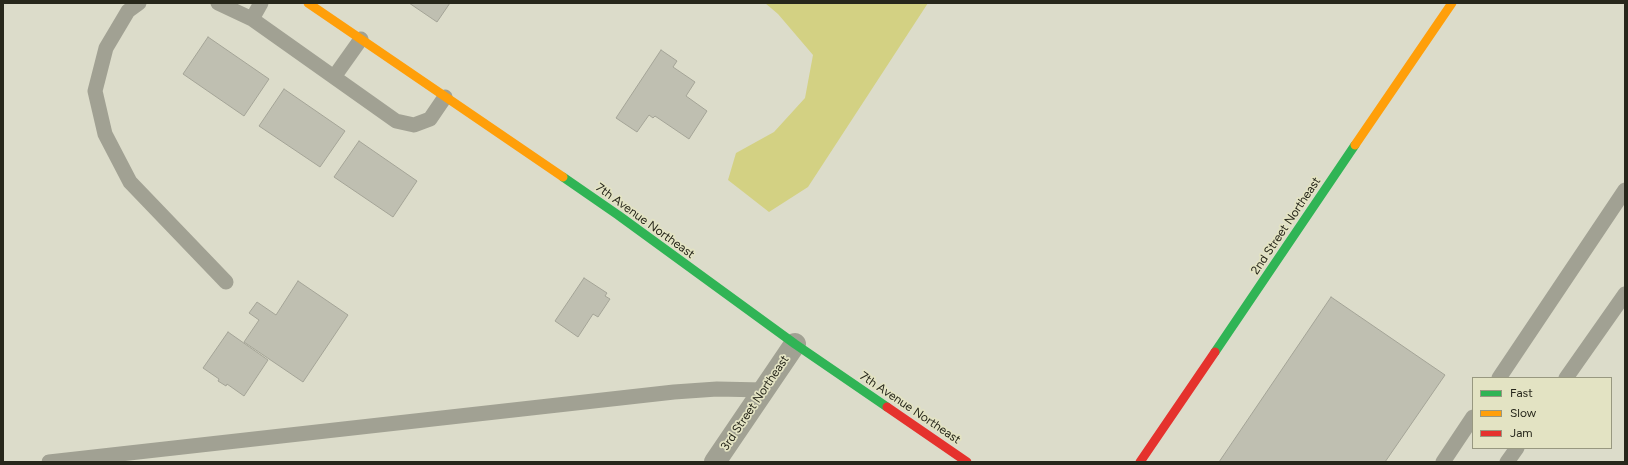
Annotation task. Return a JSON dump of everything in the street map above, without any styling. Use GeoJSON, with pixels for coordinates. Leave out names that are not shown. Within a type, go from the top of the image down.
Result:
{"type":"FeatureCollection","features":[{"type":"Feature","properties":{"kind":"street","name":"7th Avenue Northeast"},"geometry":{"type":"LineString","coordinates":[[308,3],[618,215],[795,344],[967,462]]}},
{"type":"Feature","properties":{"kind":"street","name":"2nd Street Northeast"},"geometry":{"type":"LineString","coordinates":[[1140,462],[1452,3]]}},
{"type":"Feature","properties":{"kind":"street","name":"3rd Street Northeast"},"geometry":{"type":"LineString","coordinates":[[715,462],[795,344]]}},
{"type":"Feature","properties":{"kind":"lane"},"geometry":{"type":"LineString","coordinates":[[139,3],[128,11],[106,48],[104,55],[95,91],[105,134],[130,182],[226,282]]}},
{"type":"Feature","properties":{"kind":"lane"},"geometry":{"type":"LineString","coordinates":[[218,3],[252,19],[396,121],[414,125],[430,119],[445,97]]}},
{"type":"Feature","properties":{"kind":"lane"},"geometry":{"type":"LineString","coordinates":[[252,19],[261,3]]}},
{"type":"Feature","properties":{"kind":"lane"},"geometry":{"type":"LineString","coordinates":[[334,78],[361,39]]}},
{"type":"Feature","properties":{"kind":"lane"},"geometry":{"type":"LineString","coordinates":[[1500,377],[1625,190]]}},
{"type":"Feature","properties":{"kind":"lane"},"geometry":{"type":"LineString","coordinates":[[1567,377],[1625,294]]}},
{"type":"Feature","properties":{"kind":"lane"},"geometry":{"type":"LineString","coordinates":[[49,462],[674,392],[717,389],[764,390]]}},
{"type":"Feature","properties":{"kind":"lane"},"geometry":{"type":"LineString","coordinates":[[1443,462],[1472,418]]}},
{"type":"Feature","properties":{"kind":"lane"},"geometry":{"type":"LineString","coordinates":[[1507,462],[1515,449]]}},
{"type":"Feature","properties":{"kind":"shaded area"},"geometry":{"type":"Polygon","coordinates":[[[765,3],[928,3],[808,187],[769,212],[728,180],[736,153],[774,132],[805,98],[813,55],[778,14],[765,3]]]}},
{"type":"Feature","properties":{"kind":"building"},"geometry":{"type":"Polygon","coordinates":[[[409,3],[450,3],[437,22],[409,3]]]}},
{"type":"Feature","properties":{"kind":"building"},"geometry":{"type":"Polygon","coordinates":[[[208,37],[269,79],[244,116],[183,74],[208,37]]]}},
{"type":"Feature","properties":{"kind":"building"},"geometry":{"type":"Polygon","coordinates":[[[661,50],[677,61],[673,67],[695,82],[686,96],[707,111],[689,139],[655,116],[653,118],[649,115],[637,132],[616,118],[661,50]]]}},
{"type":"Feature","properties":{"kind":"building"},"geometry":{"type":"Polygon","coordinates":[[[284,89],[345,131],[320,167],[259,126],[284,89]]]}},
{"type":"Feature","properties":{"kind":"building"},"geometry":{"type":"Polygon","coordinates":[[[359,141],[417,181],[393,217],[334,177],[359,141]]]}},
{"type":"Feature","properties":{"kind":"building"},"geometry":{"type":"Polygon","coordinates":[[[584,278],[607,293],[605,296],[610,299],[598,317],[593,314],[578,337],[555,321],[584,278]]]}},
{"type":"Feature","properties":{"kind":"building"},"geometry":{"type":"Polygon","coordinates":[[[298,281],[348,315],[303,382],[244,342],[259,320],[249,313],[257,302],[276,315],[298,281]]]}},
{"type":"Feature","properties":{"kind":"building"},"geometry":{"type":"Polygon","coordinates":[[[1331,297],[1445,375],[1385,462],[1219,462],[1331,297]]]}},
{"type":"Feature","properties":{"kind":"building"},"geometry":{"type":"Polygon","coordinates":[[[228,332],[268,360],[244,396],[227,384],[226,386],[218,381],[219,379],[203,368],[228,332]]]}},
{"type":"Feature","properties":{"kind":"traffic: fast"},"geometry":{"type":"LineString","coordinates":[[1215,352],[1355,145]]}},
{"type":"Feature","properties":{"kind":"traffic: fast"},"geometry":{"type":"LineString","coordinates":[[563,177],[618,215],[795,344],[887,407]]}},
{"type":"Feature","properties":{"kind":"traffic: slow"},"geometry":{"type":"LineString","coordinates":[[308,3],[563,177]]}},
{"type":"Feature","properties":{"kind":"traffic: slow"},"geometry":{"type":"LineString","coordinates":[[1355,145],[1452,3]]}},
{"type":"Feature","properties":{"kind":"traffic: jam"},"geometry":{"type":"LineString","coordinates":[[1140,462],[1215,352]]}},
{"type":"Feature","properties":{"kind":"traffic: jam"},"geometry":{"type":"LineString","coordinates":[[887,407],[967,462]]}}]}
